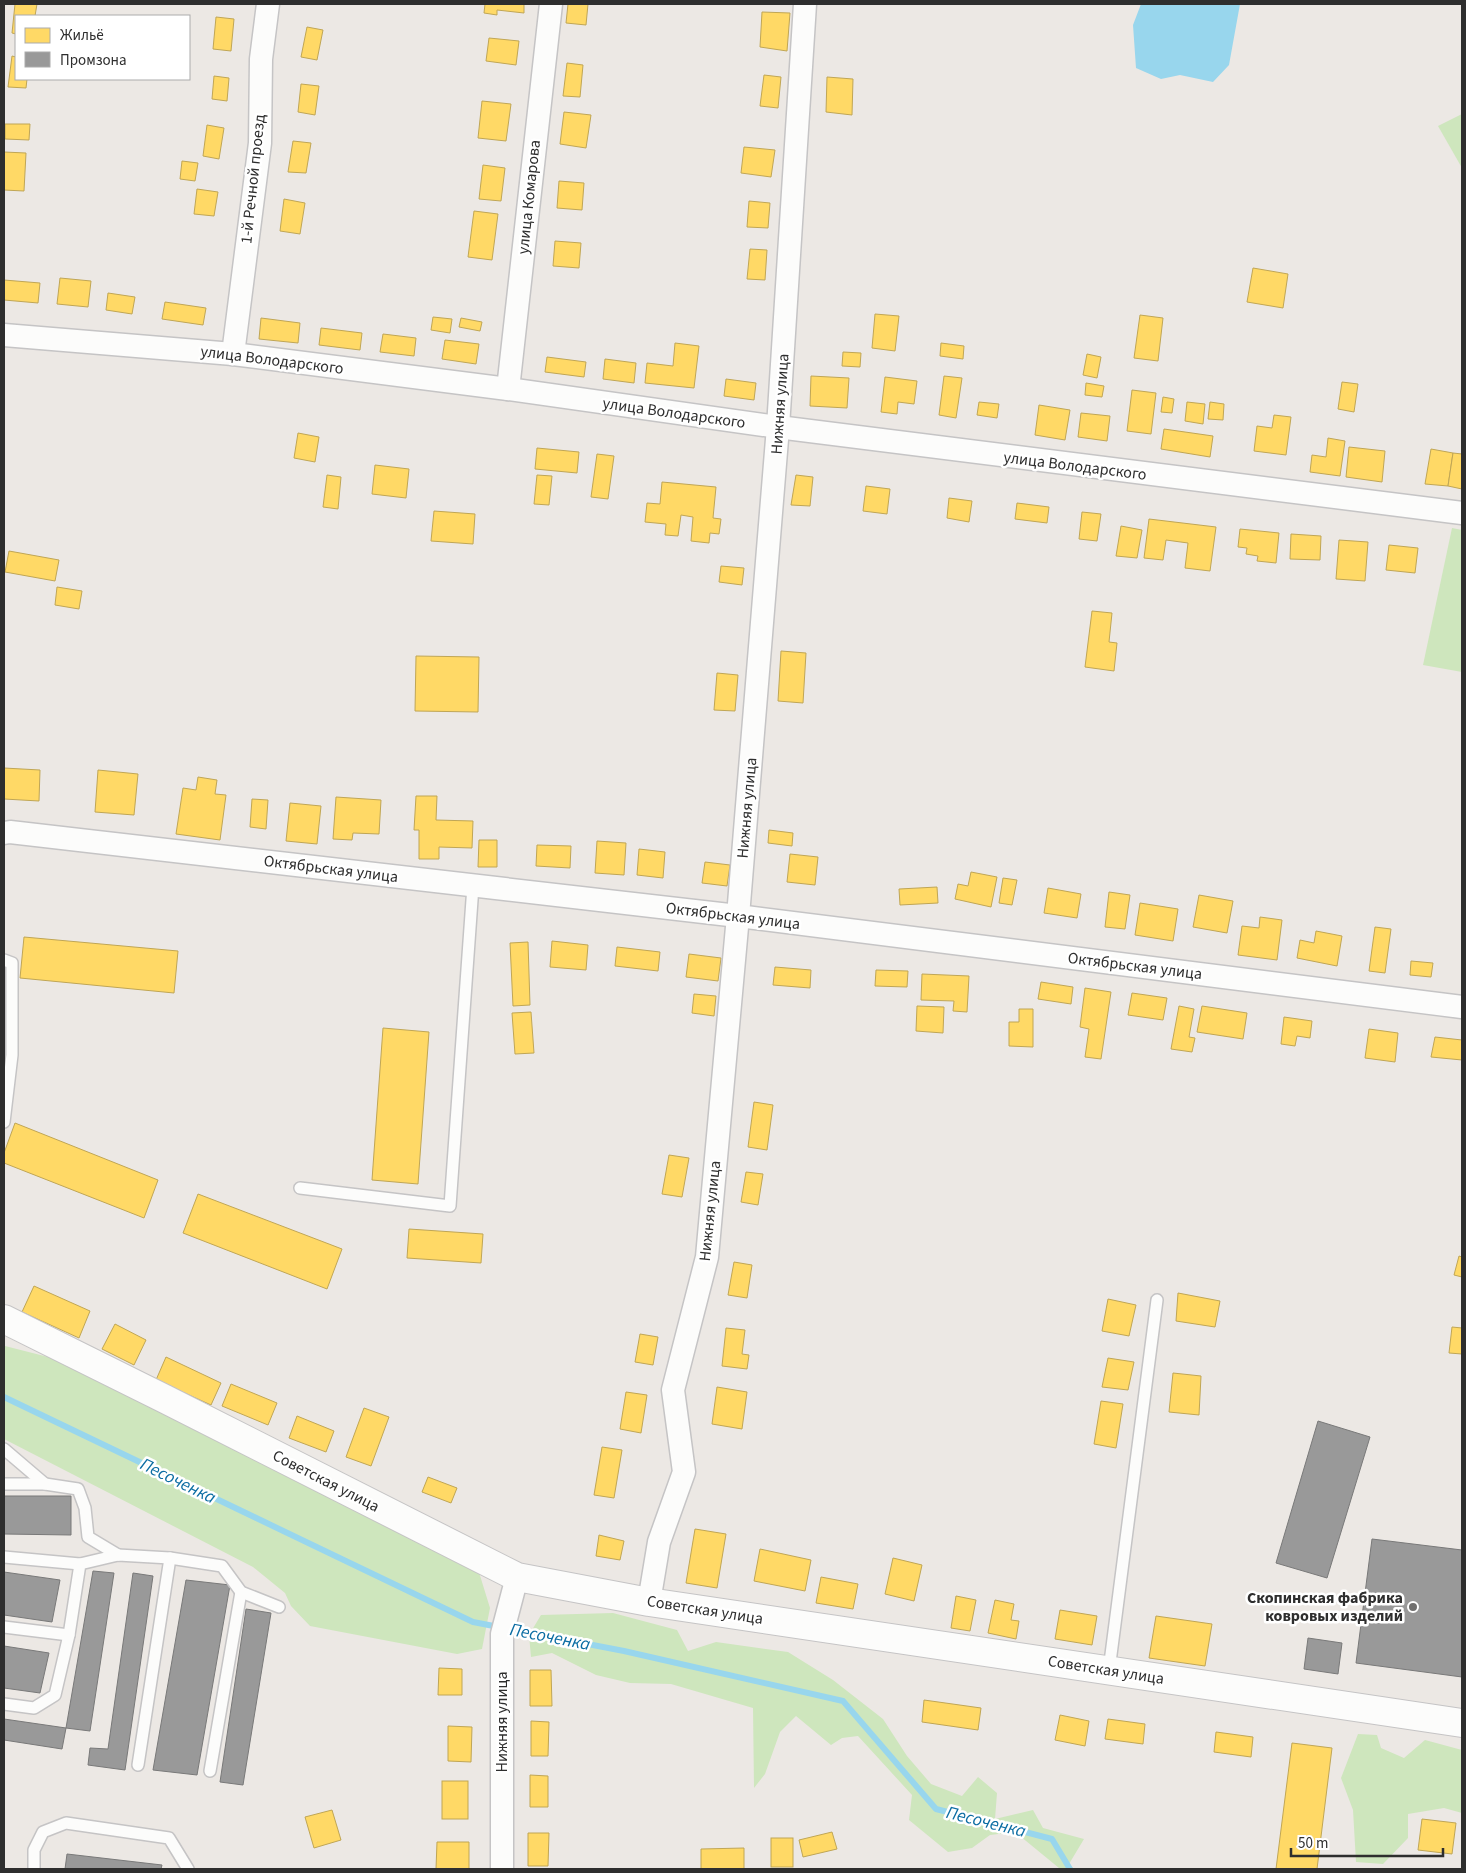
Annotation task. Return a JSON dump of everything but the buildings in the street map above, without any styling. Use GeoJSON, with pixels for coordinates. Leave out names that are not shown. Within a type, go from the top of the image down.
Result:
{"type":"FeatureCollection","features":[{"type":"Feature","properties":{"kind":"street","name":"1-й Речной проезд"},"geometry":{"type":"LineString","coordinates":[[233,354],[260,143],[261,59],[268,4]]}},
{"type":"Feature","properties":{"kind":"street","name":"улица Комарова"},"geometry":{"type":"LineString","coordinates":[[508,389],[550,4]]}},
{"type":"Feature","properties":{"kind":"street","name":"Нижняя улица"},"geometry":{"type":"LineString","coordinates":[[648,1602],[659,1542],[684,1472],[673,1390],[706,1257],[738,916],[778,428],[805,4]]}},
{"type":"Feature","properties":{"kind":"street","name":"улица Володарского"},"geometry":{"type":"LineString","coordinates":[[4,336],[233,354],[508,389],[778,428],[1462,514]]}},
{"type":"Feature","properties":{"kind":"street","name":"Октябрьская улица"},"geometry":{"type":"LineString","coordinates":[[4,833],[10,832],[738,916],[1462,1007]]}},
{"type":"Feature","properties":{"kind":"street","name":"Советская улица"},"geometry":{"type":"LineString","coordinates":[[4,1319],[174,1403],[517,1578],[648,1602],[1462,1724]]}},
{"type":"Feature","properties":{"kind":"street","name":"Нижняя улица"},"geometry":{"type":"LineString","coordinates":[[502,1869],[502,1634],[517,1578]]}},
{"type":"Feature","properties":{"kind":"lane"},"geometry":{"type":"LineString","coordinates":[[300,1188],[450,1206],[473,886]]}},
{"type":"Feature","properties":{"kind":"lane"},"geometry":{"type":"LineString","coordinates":[[4,960],[12,963],[12,1055],[4,1122]]}},
{"type":"Feature","properties":{"kind":"lane"},"geometry":{"type":"LineString","coordinates":[[1109,1670],[1157,1300]]}},
{"type":"Feature","properties":{"kind":"lane"},"geometry":{"type":"LineString","coordinates":[[4,1449],[46,1484]]}},
{"type":"Feature","properties":{"kind":"lane"},"geometry":{"type":"LineString","coordinates":[[4,1484],[46,1484],[78,1489],[85,1508],[88,1537],[118,1555]]}},
{"type":"Feature","properties":{"kind":"lane"},"geometry":{"type":"LineString","coordinates":[[4,1557],[80,1564],[118,1555],[170,1558],[222,1566],[241,1592],[279,1607]]}},
{"type":"Feature","properties":{"kind":"lane"},"geometry":{"type":"LineString","coordinates":[[138,1765],[170,1558]]}},
{"type":"Feature","properties":{"kind":"lane"},"geometry":{"type":"LineString","coordinates":[[4,1704],[34,1708],[55,1695],[69,1635],[80,1564]]}},
{"type":"Feature","properties":{"kind":"lane"},"geometry":{"type":"LineString","coordinates":[[210,1771],[241,1592]]}},
{"type":"Feature","properties":{"kind":"lane"},"geometry":{"type":"LineString","coordinates":[[4,1627],[69,1635]]}},
{"type":"Feature","properties":{"kind":"lane"},"geometry":{"type":"LineString","coordinates":[[34,1869],[34,1850],[43,1832],[66,1823],[169,1838],[188,1869]]}},
{"type":"Feature","properties":{"kind":"green space"},"geometry":{"type":"Polygon","coordinates":[[[1462,114],[1462,168],[1438,126],[1462,114]]]}},
{"type":"Feature","properties":{"kind":"green space"},"geometry":{"type":"Polygon","coordinates":[[[1452,528],[1462,530],[1462,672],[1423,665],[1452,528]]]}},
{"type":"Feature","properties":{"kind":"green space"},"geometry":{"type":"Polygon","coordinates":[[[5,1346],[60,1360],[478,1569],[490,1608],[482,1649],[457,1654],[310,1626],[291,1606],[285,1593],[253,1567],[4,1439],[5,1346]]]}},
{"type":"Feature","properties":{"kind":"green space"},"geometry":{"type":"Polygon","coordinates":[[[613,1613],[677,1630],[688,1651],[716,1642],[788,1652],[833,1680],[883,1719],[907,1756],[931,1784],[962,1796],[978,1777],[997,1793],[995,1819],[1033,1810],[1043,1828],[1084,1839],[1069,1864],[1074,1869],[1059,1869],[1015,1832],[990,1835],[972,1848],[948,1852],[909,1820],[912,1795],[858,1736],[842,1738],[831,1745],[796,1716],[780,1732],[765,1774],[754,1788],[753,1708],[671,1684],[630,1683],[596,1675],[552,1653],[531,1657],[529,1635],[541,1615],[613,1613]]]}},
{"type":"Feature","properties":{"kind":"green space"},"geometry":{"type":"Polygon","coordinates":[[[1358,1734],[1377,1735],[1381,1748],[1404,1758],[1425,1740],[1462,1750],[1462,1813],[1444,1808],[1408,1814],[1408,1838],[1383,1864],[1356,1862],[1353,1810],[1341,1778],[1358,1734]]]}},
{"type":"Feature","properties":{"kind":"water"},"geometry":{"type":"Polygon","coordinates":[[[1141,4],[1240,4],[1229,65],[1213,82],[1180,75],[1161,79],[1136,68],[1133,25],[1141,4]]]}},
{"type":"Feature","properties":{"kind":"waterway","name":"Песоченка"},"geometry":{"type":"LineString","coordinates":[[4,1397],[473,1622],[624,1651],[843,1701],[936,1809],[1052,1839],[1070,1869]]}},
{"type":"Feature","properties":{"kind":"place","name":"Скопинская фабрика ковровых изделий"},"geometry":{"type":"Point","coordinates":[1413,1607]}}]}
